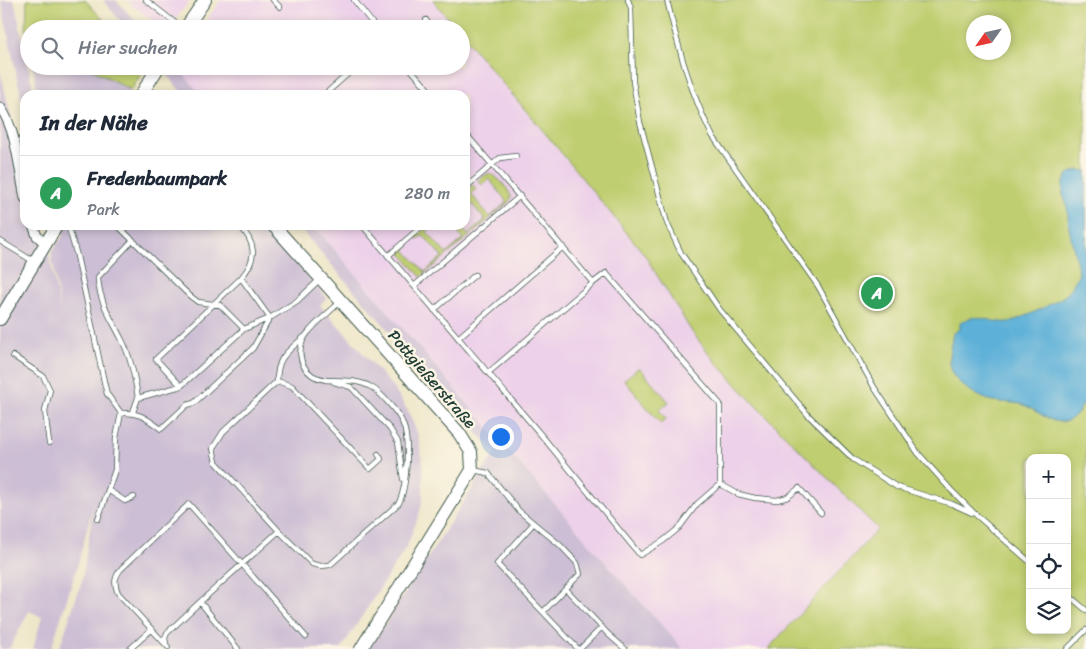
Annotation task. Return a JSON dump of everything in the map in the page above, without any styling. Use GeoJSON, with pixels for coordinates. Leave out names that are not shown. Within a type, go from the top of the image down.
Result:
{"type":"FeatureCollection","features":[{"type":"Feature","properties":{"kind":"street"},"geometry":{"type":"LineString","coordinates":[[191,20],[206,0]]}},
{"type":"Feature","properties":{"kind":"street"},"geometry":{"type":"LineString","coordinates":[[145,90],[154,75]]}},
{"type":"Feature","properties":{"kind":"street"},"geometry":{"type":"LineString","coordinates":[[0,107],[7,116],[20,172]]}},
{"type":"Feature","properties":{"kind":"street"},"geometry":{"type":"LineString","coordinates":[[35,230],[37,236],[46,244]]}},
{"type":"Feature","properties":{"kind":"street"},"geometry":{"type":"LineString","coordinates":[[0,319],[54,230]]}},
{"type":"Feature","properties":{"kind":"street","name":"Pottgießerstraße"},"geometry":{"type":"LineString","coordinates":[[278,230],[459,433],[471,452],[472,470]]}},
{"type":"Feature","properties":{"kind":"street"},"geometry":{"type":"LineString","coordinates":[[361,649],[472,470]]}},
{"type":"Feature","properties":{"kind":"lane"},"geometry":{"type":"LineString","coordinates":[[146,0],[172,20]]}},
{"type":"Feature","properties":{"kind":"lane"},"geometry":{"type":"LineString","coordinates":[[273,0],[280,7]]}},
{"type":"Feature","properties":{"kind":"lane"},"geometry":{"type":"LineString","coordinates":[[354,0],[370,20]]}},
{"type":"Feature","properties":{"kind":"lane"},"geometry":{"type":"LineString","coordinates":[[628,0],[631,8],[633,82],[640,122],[667,223],[681,253],[720,310],[809,416],[853,459],[898,487],[952,504],[975,514]]}},
{"type":"Feature","properties":{"kind":"lane"},"geometry":{"type":"LineString","coordinates":[[667,0],[680,55],[712,135],[818,286],[874,387],[918,453],[950,490],[1026,559]]}},
{"type":"Feature","properties":{"kind":"lane"},"geometry":{"type":"LineString","coordinates":[[330,90],[347,75]]}},
{"type":"Feature","properties":{"kind":"lane"},"geometry":{"type":"LineString","coordinates":[[416,75],[428,89]]}},
{"type":"Feature","properties":{"kind":"lane"},"geometry":{"type":"LineString","coordinates":[[470,138],[593,283]]}},
{"type":"Feature","properties":{"kind":"lane"},"geometry":{"type":"LineString","coordinates":[[470,184],[500,158],[516,156]]}},
{"type":"Feature","properties":{"kind":"lane"},"geometry":{"type":"LineString","coordinates":[[414,286],[520,196]]}},
{"type":"Feature","properties":{"kind":"lane"},"geometry":{"type":"LineString","coordinates":[[69,230],[77,256],[103,379],[108,394],[120,412],[116,438],[115,470],[98,519]]}},
{"type":"Feature","properties":{"kind":"lane"},"geometry":{"type":"LineString","coordinates":[[122,230],[190,296],[198,302],[220,304],[244,329]]}},
{"type":"Feature","properties":{"kind":"lane"},"geometry":{"type":"LineString","coordinates":[[181,386],[156,359],[248,270],[254,251],[250,238],[243,230]]}},
{"type":"Feature","properties":{"kind":"lane"},"geometry":{"type":"LineString","coordinates":[[366,230],[640,555],[663,541],[678,528],[697,504],[720,484],[720,404],[606,273],[488,373]]}},
{"type":"Feature","properties":{"kind":"lane"},"geometry":{"type":"LineString","coordinates":[[388,256],[417,230]]}},
{"type":"Feature","properties":{"kind":"lane"},"geometry":{"type":"LineString","coordinates":[[133,240],[98,277],[98,280],[104,309],[121,338],[133,366],[138,398],[133,412]]}},
{"type":"Feature","properties":{"kind":"lane"},"geometry":{"type":"LineString","coordinates":[[0,242],[34,262]]}},
{"type":"Feature","properties":{"kind":"lane"},"geometry":{"type":"LineString","coordinates":[[458,338],[563,247]]}},
{"type":"Feature","properties":{"kind":"lane"},"geometry":{"type":"LineString","coordinates":[[434,310],[475,275]]}},
{"type":"Feature","properties":{"kind":"lane"},"geometry":{"type":"LineString","coordinates":[[241,278],[270,318]]}},
{"type":"Feature","properties":{"kind":"lane"},"geometry":{"type":"LineString","coordinates":[[138,398],[181,386],[244,329],[270,318],[297,301],[321,278]]}},
{"type":"Feature","properties":{"kind":"lane"},"geometry":{"type":"LineString","coordinates":[[277,382],[278,363],[284,354],[342,301]]}},
{"type":"Feature","properties":{"kind":"lane"},"geometry":{"type":"LineString","coordinates":[[120,412],[133,412],[145,417],[161,429],[187,405],[194,403],[253,348],[270,318]]}},
{"type":"Feature","properties":{"kind":"lane"},"geometry":{"type":"LineString","coordinates":[[307,334],[301,345],[300,358],[304,367],[313,376],[352,387],[390,429],[398,442],[404,485]]}},
{"type":"Feature","properties":{"kind":"lane"},"geometry":{"type":"LineString","coordinates":[[13,356],[43,376],[50,390],[45,410],[49,443]]}},
{"type":"Feature","properties":{"kind":"lane"},"geometry":{"type":"LineString","coordinates":[[326,380],[358,382],[377,391],[399,415],[404,424],[407,458],[400,503],[330,565],[320,566],[312,564],[216,462],[213,448],[223,432],[277,382],[292,386],[370,469],[381,459],[378,454]]}},
{"type":"Feature","properties":{"kind":"lane"},"geometry":{"type":"LineString","coordinates":[[472,470],[488,473],[519,511],[560,545],[577,563],[580,574],[543,612]]}},
{"type":"Feature","properties":{"kind":"lane"},"geometry":{"type":"LineString","coordinates":[[720,484],[738,494],[777,500],[788,498],[799,488],[821,513]]}},
{"type":"Feature","properties":{"kind":"lane"},"geometry":{"type":"LineString","coordinates":[[108,490],[125,501],[134,497]]}},
{"type":"Feature","properties":{"kind":"lane"},"geometry":{"type":"LineString","coordinates":[[168,648],[118,593],[115,577],[189,504],[306,637]]}},
{"type":"Feature","properties":{"kind":"lane"},"geometry":{"type":"LineString","coordinates":[[533,524],[496,564],[579,649],[602,628]]}},
{"type":"Feature","properties":{"kind":"lane"},"geometry":{"type":"LineString","coordinates":[[168,648],[165,640],[167,633],[279,531]]}},
{"type":"Feature","properties":{"kind":"lane"},"geometry":{"type":"LineString","coordinates":[[566,589],[602,628],[625,649]]}},
{"type":"Feature","properties":{"kind":"lane"},"geometry":{"type":"LineString","coordinates":[[1071,597],[1086,610]]}},
{"type":"Feature","properties":{"kind":"lane"},"geometry":{"type":"LineString","coordinates":[[200,602],[238,649]]}},
{"type":"Feature","properties":{"kind":"lane"},"geometry":{"type":"LineString","coordinates":[[130,649],[152,629]]}},
{"type":"Feature","properties":{"kind":"lane"},"geometry":{"type":"LineString","coordinates":[[1067,649],[1086,630]]}},
{"type":"Feature","properties":{"kind":"shaded area"},"geometry":{"type":"Polygon","coordinates":[[[1,0],[14,0],[20,27],[20,75],[30,75],[33,90],[20,90],[20,92],[1,0]]]}},
{"type":"Feature","properties":{"kind":"shaded area"},"geometry":{"type":"Polygon","coordinates":[[[103,0],[116,0],[135,20],[120,20],[103,0]]]}},
{"type":"Feature","properties":{"kind":"shaded area"},"geometry":{"type":"Polygon","coordinates":[[[128,0],[190,0],[175,20],[152,20],[128,0]]]}},
{"type":"Feature","properties":{"kind":"shaded area"},"geometry":{"type":"Polygon","coordinates":[[[221,0],[434,0],[450,20],[207,20],[221,0]]]}},
{"type":"Feature","properties":{"kind":"shaded area"},"geometry":{"type":"Polygon","coordinates":[[[470,44],[644,254],[692,332],[715,361],[736,385],[878,529],[768,649],[683,649],[604,561],[317,230],[470,230],[470,90],[197,90],[184,75],[470,75],[470,44]]]}},
{"type":"Feature","properties":{"kind":"shaded area"},"geometry":{"type":"Polygon","coordinates":[[[0,71],[20,156],[20,230],[42,230],[49,254],[62,320],[51,252],[63,236],[63,230],[266,230],[327,298],[320,305],[391,385],[408,411],[418,435],[423,465],[423,498],[419,515],[407,546],[341,649],[59,649],[82,581],[94,502],[78,564],[51,649],[33,649],[42,617],[29,611],[9,649],[0,649],[0,71]]]}},
{"type":"Feature","properties":{"kind":"shaded area"},"geometry":{"type":"Polygon","coordinates":[[[35,75],[103,75],[131,90],[37,90],[35,75]]]}},
{"type":"Feature","properties":{"kind":"shaded area"},"geometry":{"type":"Polygon","coordinates":[[[167,75],[184,75],[197,90],[180,90],[167,75]]]}},
{"type":"Feature","properties":{"kind":"shaded area"},"geometry":{"type":"Polygon","coordinates":[[[301,230],[317,230],[604,561],[683,649],[369,649],[495,453],[301,230]]]}},
{"type":"Feature","properties":{"kind":"green space"},"geometry":{"type":"Polygon","coordinates":[[[27,0],[85,0],[104,20],[26,20],[27,0]]]}},
{"type":"Feature","properties":{"kind":"green space"},"geometry":{"type":"Polygon","coordinates":[[[433,0],[1086,0],[1086,649],[768,649],[878,529],[756,406],[715,361],[692,332],[644,254],[470,45],[470,20],[450,20],[433,0]]]}},
{"type":"Feature","properties":{"kind":"green space"},"geometry":{"type":"Polygon","coordinates":[[[103,75],[140,75],[131,90],[103,75]]]}},
{"type":"Feature","properties":{"kind":"green space"},"geometry":{"type":"Polygon","coordinates":[[[489,173],[492,174],[510,194],[509,202],[421,277],[399,251],[409,243],[405,250],[425,272],[442,257],[423,235],[417,239],[415,237],[424,230],[428,230],[427,232],[446,254],[463,239],[455,230],[464,230],[468,235],[485,220],[470,202],[470,187],[473,185],[476,189],[471,194],[490,217],[507,202],[489,179],[482,185],[478,180],[489,173]]]}},
{"type":"Feature","properties":{"kind":"green space"},"geometry":{"type":"Polygon","coordinates":[[[639,367],[669,402],[659,410],[666,419],[661,424],[624,380],[639,367]]]}},
{"type":"Feature","properties":{"kind":"water"},"geometry":{"type":"Polygon","coordinates":[[[1078,170],[1086,171],[1086,400],[1072,418],[1063,422],[1050,419],[1017,403],[993,401],[975,394],[955,377],[949,365],[949,359],[953,333],[960,329],[960,323],[967,319],[978,317],[1001,322],[1013,321],[1056,301],[1070,290],[1079,274],[1069,228],[1067,205],[1063,195],[1063,184],[1068,174],[1078,170]]]}},
{"type":"Feature","properties":{"kind":"place","name":"Fredenbaumpark"},"geometry":{"type":"Point","coordinates":[877,293]}}]}
